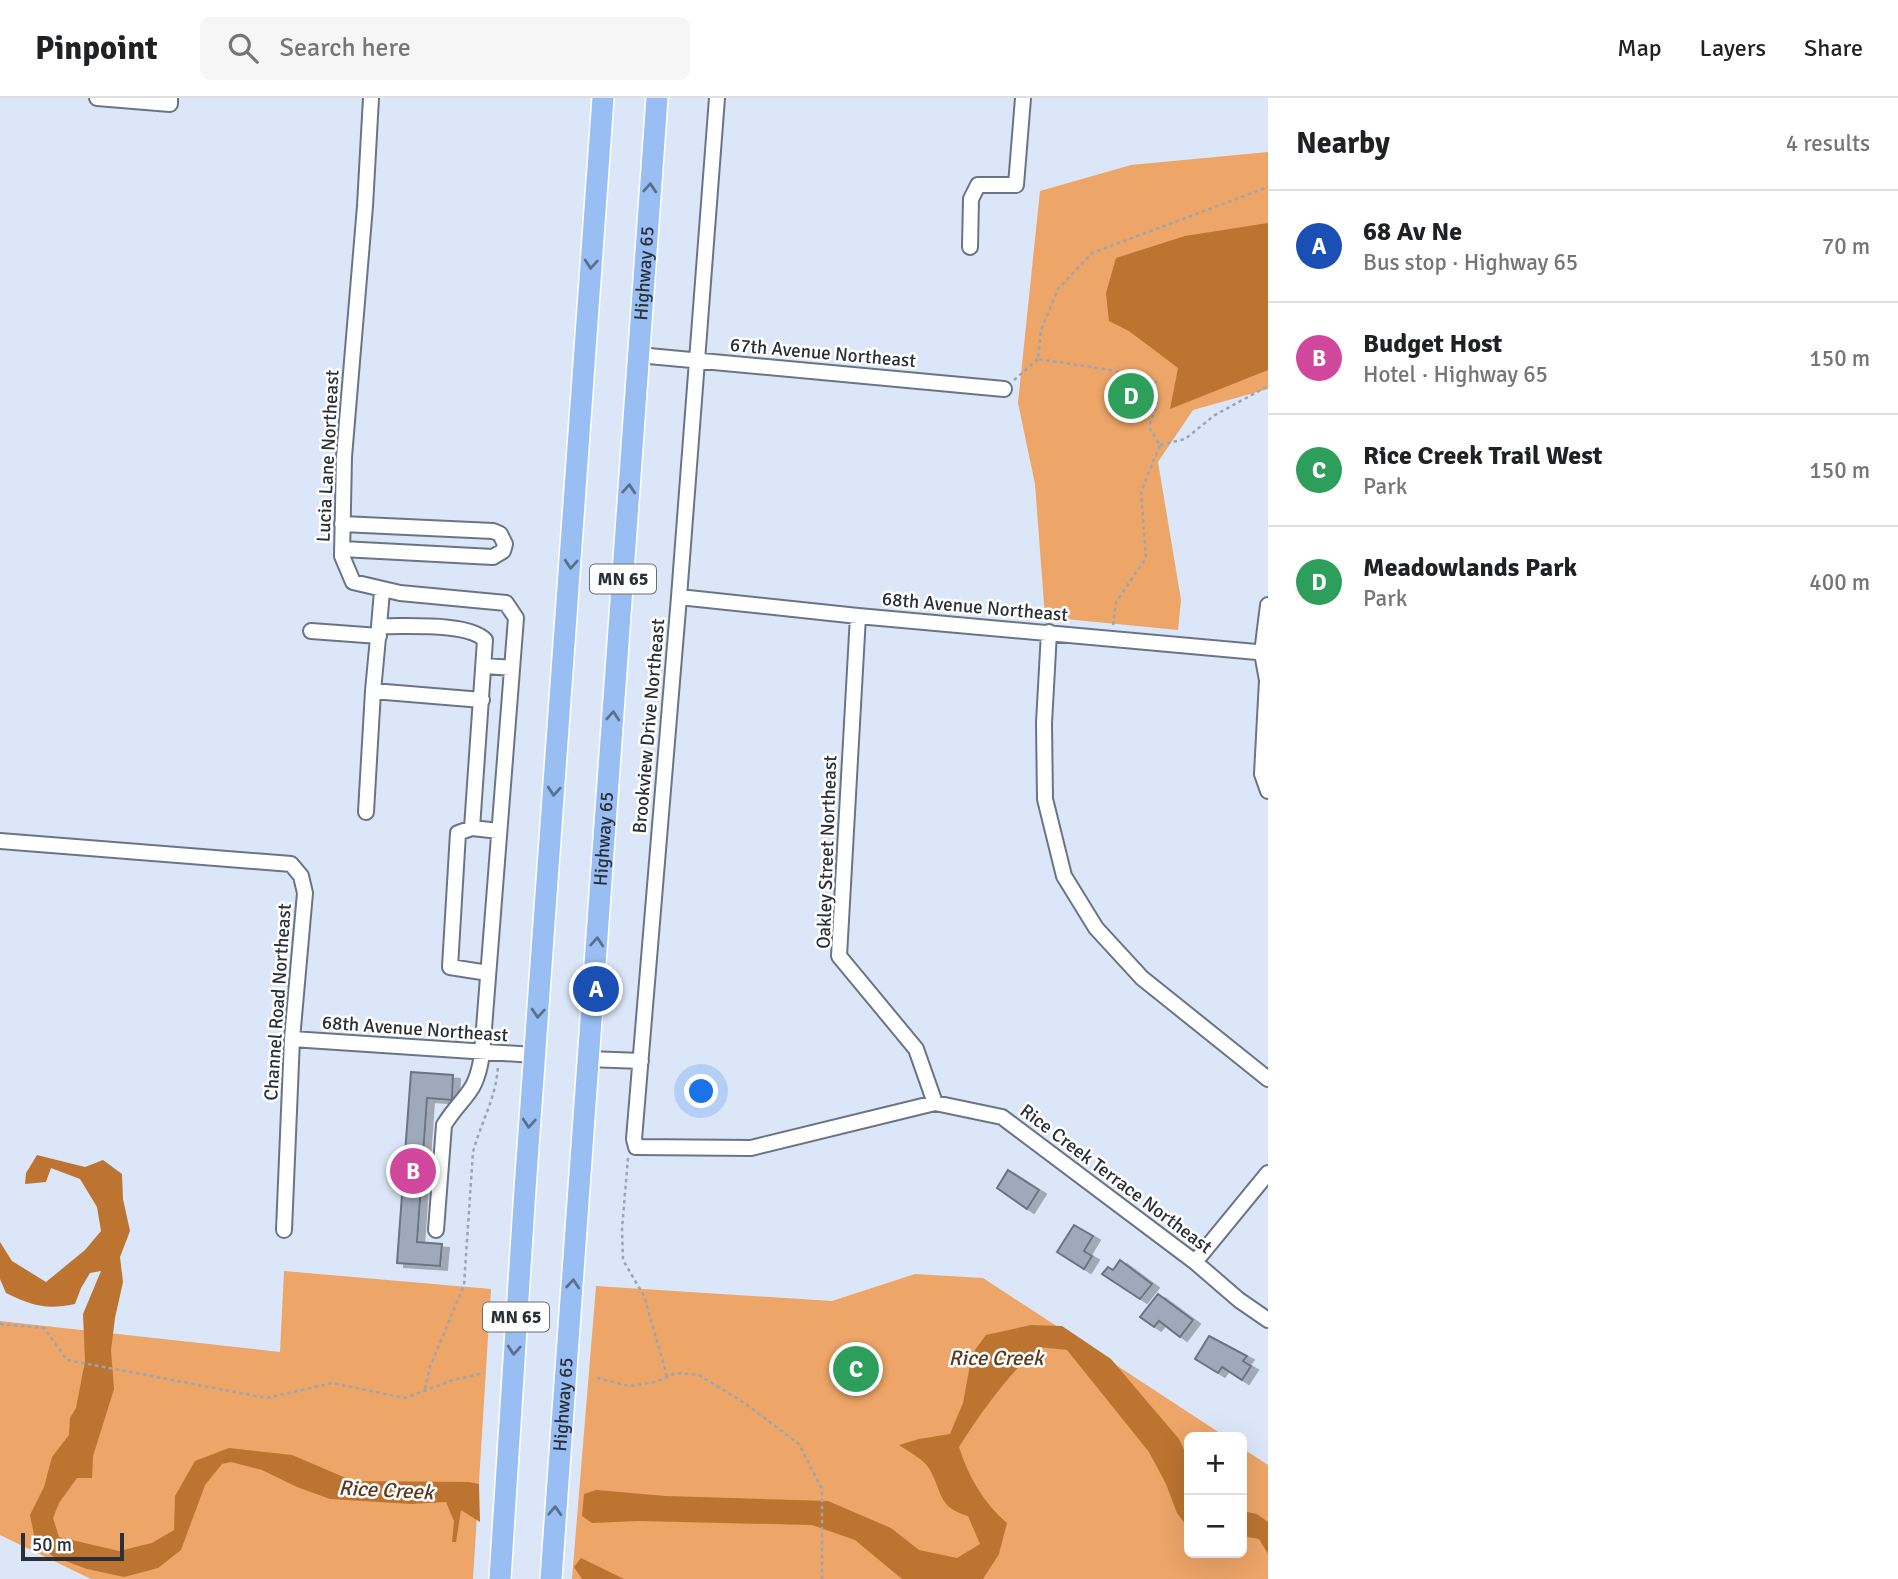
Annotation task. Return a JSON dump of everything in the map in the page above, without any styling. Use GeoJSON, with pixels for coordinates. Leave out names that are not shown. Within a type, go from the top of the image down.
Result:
{"type":"FeatureCollection","features":[{"type":"Feature","properties":{"kind":"highway","name":"MN 65"},"geometry":{"type":"LineString","coordinates":[[500,1579],[534,1055],[603,98]]}},
{"type":"Feature","properties":{"kind":"highway","name":"Highway 65"},"geometry":{"type":"LineString","coordinates":[[551,1579],[657,98]]}},
{"type":"Feature","properties":{"kind":"street"},"geometry":{"type":"LineString","coordinates":[[97,98],[170,101]]}},
{"type":"Feature","properties":{"kind":"street","name":"Lucia Lane Northeast"},"geometry":{"type":"LineString","coordinates":[[371,98],[344,457],[342,556],[353,582],[382,590],[506,603],[516,618],[482,1054],[479,1076],[473,1090],[444,1125],[436,1230]]}},
{"type":"Feature","properties":{"kind":"street","name":"Brookview Drive Northeast"},"geometry":{"type":"LineString","coordinates":[[636,1147],[634,1139],[717,98]]}},
{"type":"Feature","properties":{"kind":"street"},"geometry":{"type":"LineString","coordinates":[[970,247],[971,199],[978,185],[1016,185],[1023,98]]}},
{"type":"Feature","properties":{"kind":"street","name":"67th Avenue Northeast"},"geometry":{"type":"LineString","coordinates":[[638,355],[1004,389]]}},
{"type":"Feature","properties":{"kind":"street"},"geometry":{"type":"LineString","coordinates":[[342,524],[493,531],[500,534],[505,544],[503,551],[493,556],[342,549]]}},
{"type":"Feature","properties":{"kind":"street"},"geometry":{"type":"LineString","coordinates":[[366,812],[382,590]]}},
{"type":"Feature","properties":{"kind":"street","name":"68th Avenue Northeast"},"geometry":{"type":"LineString","coordinates":[[679,597],[1265,653]]}},
{"type":"Feature","properties":{"kind":"street"},"geometry":{"type":"LineString","coordinates":[[1268,605],[1262,774],[1268,791]]}},
{"type":"Feature","properties":{"kind":"street","name":"Oakley Street Northeast"},"geometry":{"type":"LineString","coordinates":[[858,616],[839,956],[916,1049],[935,1103]]}},
{"type":"Feature","properties":{"kind":"street"},"geometry":{"type":"LineString","coordinates":[[311,631],[464,629],[480,634],[485,640],[472,828]]}},
{"type":"Feature","properties":{"kind":"street"},"geometry":{"type":"LineString","coordinates":[[1049,632],[1044,723],[1045,799],[1065,876],[1096,928],[1142,978],[1268,1079]]}},
{"type":"Feature","properties":{"kind":"street"},"geometry":{"type":"LineString","coordinates":[[485,666],[512,668]]}},
{"type":"Feature","properties":{"kind":"street"},"geometry":{"type":"LineString","coordinates":[[373,691],[482,700]]}},
{"type":"Feature","properties":{"kind":"street"},"geometry":{"type":"LineString","coordinates":[[488,973],[450,967],[458,834],[472,828],[499,831]]}},
{"type":"Feature","properties":{"kind":"street","name":"Channel Road Northeast"},"geometry":{"type":"LineString","coordinates":[[0,841],[291,863],[301,876],[305,893],[292,1039],[284,1230]]}},
{"type":"Feature","properties":{"kind":"street","name":"68th Avenue Northeast"},"geometry":{"type":"LineString","coordinates":[[292,1039],[482,1054],[534,1055]]}},
{"type":"Feature","properties":{"kind":"street"},"geometry":{"type":"LineString","coordinates":[[588,1059],[641,1062]]}},
{"type":"Feature","properties":{"kind":"street","name":"Rice Creek Terrace Northeast"},"geometry":{"type":"LineString","coordinates":[[636,1147],[751,1148],[935,1103],[1002,1117],[1268,1320]]}},
{"type":"Feature","properties":{"kind":"street"},"geometry":{"type":"LineString","coordinates":[[1195,1262],[1268,1172]]}},
{"type":"Feature","properties":{"kind":"path"},"geometry":{"type":"LineString","coordinates":[[1004,389],[1038,359],[1041,330],[1058,289],[1092,253],[1268,187]]}},
{"type":"Feature","properties":{"kind":"path"},"geometry":{"type":"LineString","coordinates":[[1038,359],[1156,380],[1157,404],[1149,427],[1160,445]]}},
{"type":"Feature","properties":{"kind":"path"},"geometry":{"type":"LineString","coordinates":[[1160,445],[1185,439],[1214,415],[1268,386]]}},
{"type":"Feature","properties":{"kind":"path"},"geometry":{"type":"LineString","coordinates":[[1111,638],[1116,602],[1146,558],[1141,492],[1160,445]]}},
{"type":"Feature","properties":{"kind":"path"},"geometry":{"type":"LineString","coordinates":[[424,1391],[430,1367],[464,1285],[474,1152],[490,1108],[499,1055]]}},
{"type":"Feature","properties":{"kind":"path"},"geometry":{"type":"LineString","coordinates":[[636,1147],[628,1155],[627,1161],[621,1248],[623,1260],[644,1296],[667,1376]]}},
{"type":"Feature","properties":{"kind":"path"},"geometry":{"type":"LineString","coordinates":[[0,1324],[44,1328],[67,1360],[267,1398],[332,1383],[405,1398],[453,1380],[484,1373]]}},
{"type":"Feature","properties":{"kind":"path"},"geometry":{"type":"LineString","coordinates":[[597,1378],[630,1386],[655,1382],[676,1373],[699,1375],[743,1402],[799,1444],[822,1489],[824,1578]]}},
{"type":"Feature","properties":{"kind":"shaded area"},"geometry":{"type":"Polygon","coordinates":[[[1268,152],[1268,389],[1193,410],[1158,462],[1181,600],[1178,630],[1045,617],[1035,484],[1018,403],[1040,191],[1131,165],[1268,152]]]}},
{"type":"Feature","properties":{"kind":"shaded area"},"geometry":{"type":"Polygon","coordinates":[[[284,1271],[491,1289],[473,1579],[91,1579],[0,1535],[0,1321],[280,1352],[284,1271]]]}},
{"type":"Feature","properties":{"kind":"shaded area"},"geometry":{"type":"Polygon","coordinates":[[[915,1274],[983,1278],[1218,1432],[1184,1432],[1184,1558],[1247,1558],[1247,1451],[1268,1465],[1268,1579],[572,1579],[596,1286],[832,1301],[915,1274]]]}},
{"type":"Feature","properties":{"kind":"water"},"geometry":{"type":"Polygon","coordinates":[[[1268,223],[1268,370],[1170,409],[1178,368],[1129,331],[1109,321],[1106,293],[1116,258],[1185,236],[1268,223]]]}},
{"type":"Feature","properties":{"kind":"water","name":"Rice Creek"},"geometry":{"type":"Polygon","coordinates":[[[37,1155],[85,1167],[103,1160],[122,1174],[123,1199],[130,1231],[120,1257],[123,1282],[111,1350],[114,1389],[93,1456],[92,1478],[77,1478],[59,1503],[53,1518],[59,1537],[119,1551],[152,1543],[174,1530],[175,1496],[195,1461],[229,1448],[292,1455],[353,1481],[479,1484],[480,1522],[461,1510],[456,1542],[452,1542],[454,1521],[446,1502],[411,1504],[330,1499],[262,1470],[231,1462],[222,1464],[205,1485],[181,1550],[158,1568],[124,1577],[87,1569],[52,1556],[35,1540],[30,1515],[44,1487],[52,1457],[69,1435],[70,1418],[76,1408],[85,1361],[83,1314],[101,1271],[90,1273],[75,1304],[48,1307],[32,1304],[6,1293],[0,1279],[0,1242],[12,1261],[46,1282],[85,1250],[101,1231],[97,1207],[80,1179],[51,1168],[46,1182],[25,1184],[26,1173],[37,1155]]]}},
{"type":"Feature","properties":{"kind":"water","name":"Rice Creek"},"geometry":{"type":"Polygon","coordinates":[[[1031,1325],[1062,1326],[1111,1359],[1179,1439],[1184,1450],[1184,1522],[1177,1513],[1166,1484],[1149,1452],[1067,1350],[1039,1347],[996,1394],[959,1447],[978,1489],[1007,1523],[999,1554],[983,1579],[902,1579],[855,1540],[812,1525],[639,1521],[592,1523],[582,1516],[584,1494],[596,1490],[666,1496],[828,1501],[891,1528],[919,1550],[957,1558],[980,1544],[968,1516],[946,1504],[928,1466],[899,1445],[950,1434],[963,1403],[972,1354],[986,1335],[1031,1325]]]}},
{"type":"Feature","properties":{"kind":"water"},"geometry":{"type":"Polygon","coordinates":[[[1247,1512],[1257,1514],[1268,1522],[1268,1554],[1259,1539],[1247,1537],[1247,1512]]]}},
{"type":"Feature","properties":{"kind":"water"},"geometry":{"type":"Polygon","coordinates":[[[581,1558],[624,1579],[582,1579],[574,1567],[581,1558]]]}},
{"type":"Feature","properties":{"kind":"building"},"geometry":{"type":"Polygon","coordinates":[[[411,1072],[453,1075],[452,1100],[427,1098],[417,1242],[442,1244],[440,1266],[397,1263],[411,1072]]]}},
{"type":"Feature","properties":{"kind":"building"},"geometry":{"type":"Polygon","coordinates":[[[1008,1170],[1039,1190],[1027,1209],[997,1188],[1008,1170]]]}},
{"type":"Feature","properties":{"kind":"building"},"geometry":{"type":"Polygon","coordinates":[[[1074,1225],[1093,1236],[1084,1251],[1092,1256],[1084,1269],[1057,1252],[1074,1225]]]}},
{"type":"Feature","properties":{"kind":"building"},"geometry":{"type":"Polygon","coordinates":[[[1120,1260],[1152,1284],[1140,1299],[1102,1274],[1108,1267],[1113,1270],[1120,1260]]]}},
{"type":"Feature","properties":{"kind":"building"},"geometry":{"type":"Polygon","coordinates":[[[1158,1294],[1193,1320],[1180,1337],[1159,1321],[1154,1327],[1140,1317],[1158,1294]]]}},
{"type":"Feature","properties":{"kind":"building"},"geometry":{"type":"Polygon","coordinates":[[[1209,1336],[1247,1356],[1243,1361],[1251,1366],[1242,1380],[1222,1367],[1218,1373],[1195,1359],[1209,1336]]]}},
{"type":"Feature","properties":{"kind":"place","name":"Meadowlands Park"},"geometry":{"type":"Point","coordinates":[1131,396]}},
{"type":"Feature","properties":{"kind":"place","name":"68 Av Ne"},"geometry":{"type":"Point","coordinates":[596,989]}},
{"type":"Feature","properties":{"kind":"place","name":"Budget Host"},"geometry":{"type":"Point","coordinates":[413,1171]}},
{"type":"Feature","properties":{"kind":"place","name":"Rice Creek Trail West"},"geometry":{"type":"Point","coordinates":[856,1369]}}]}
